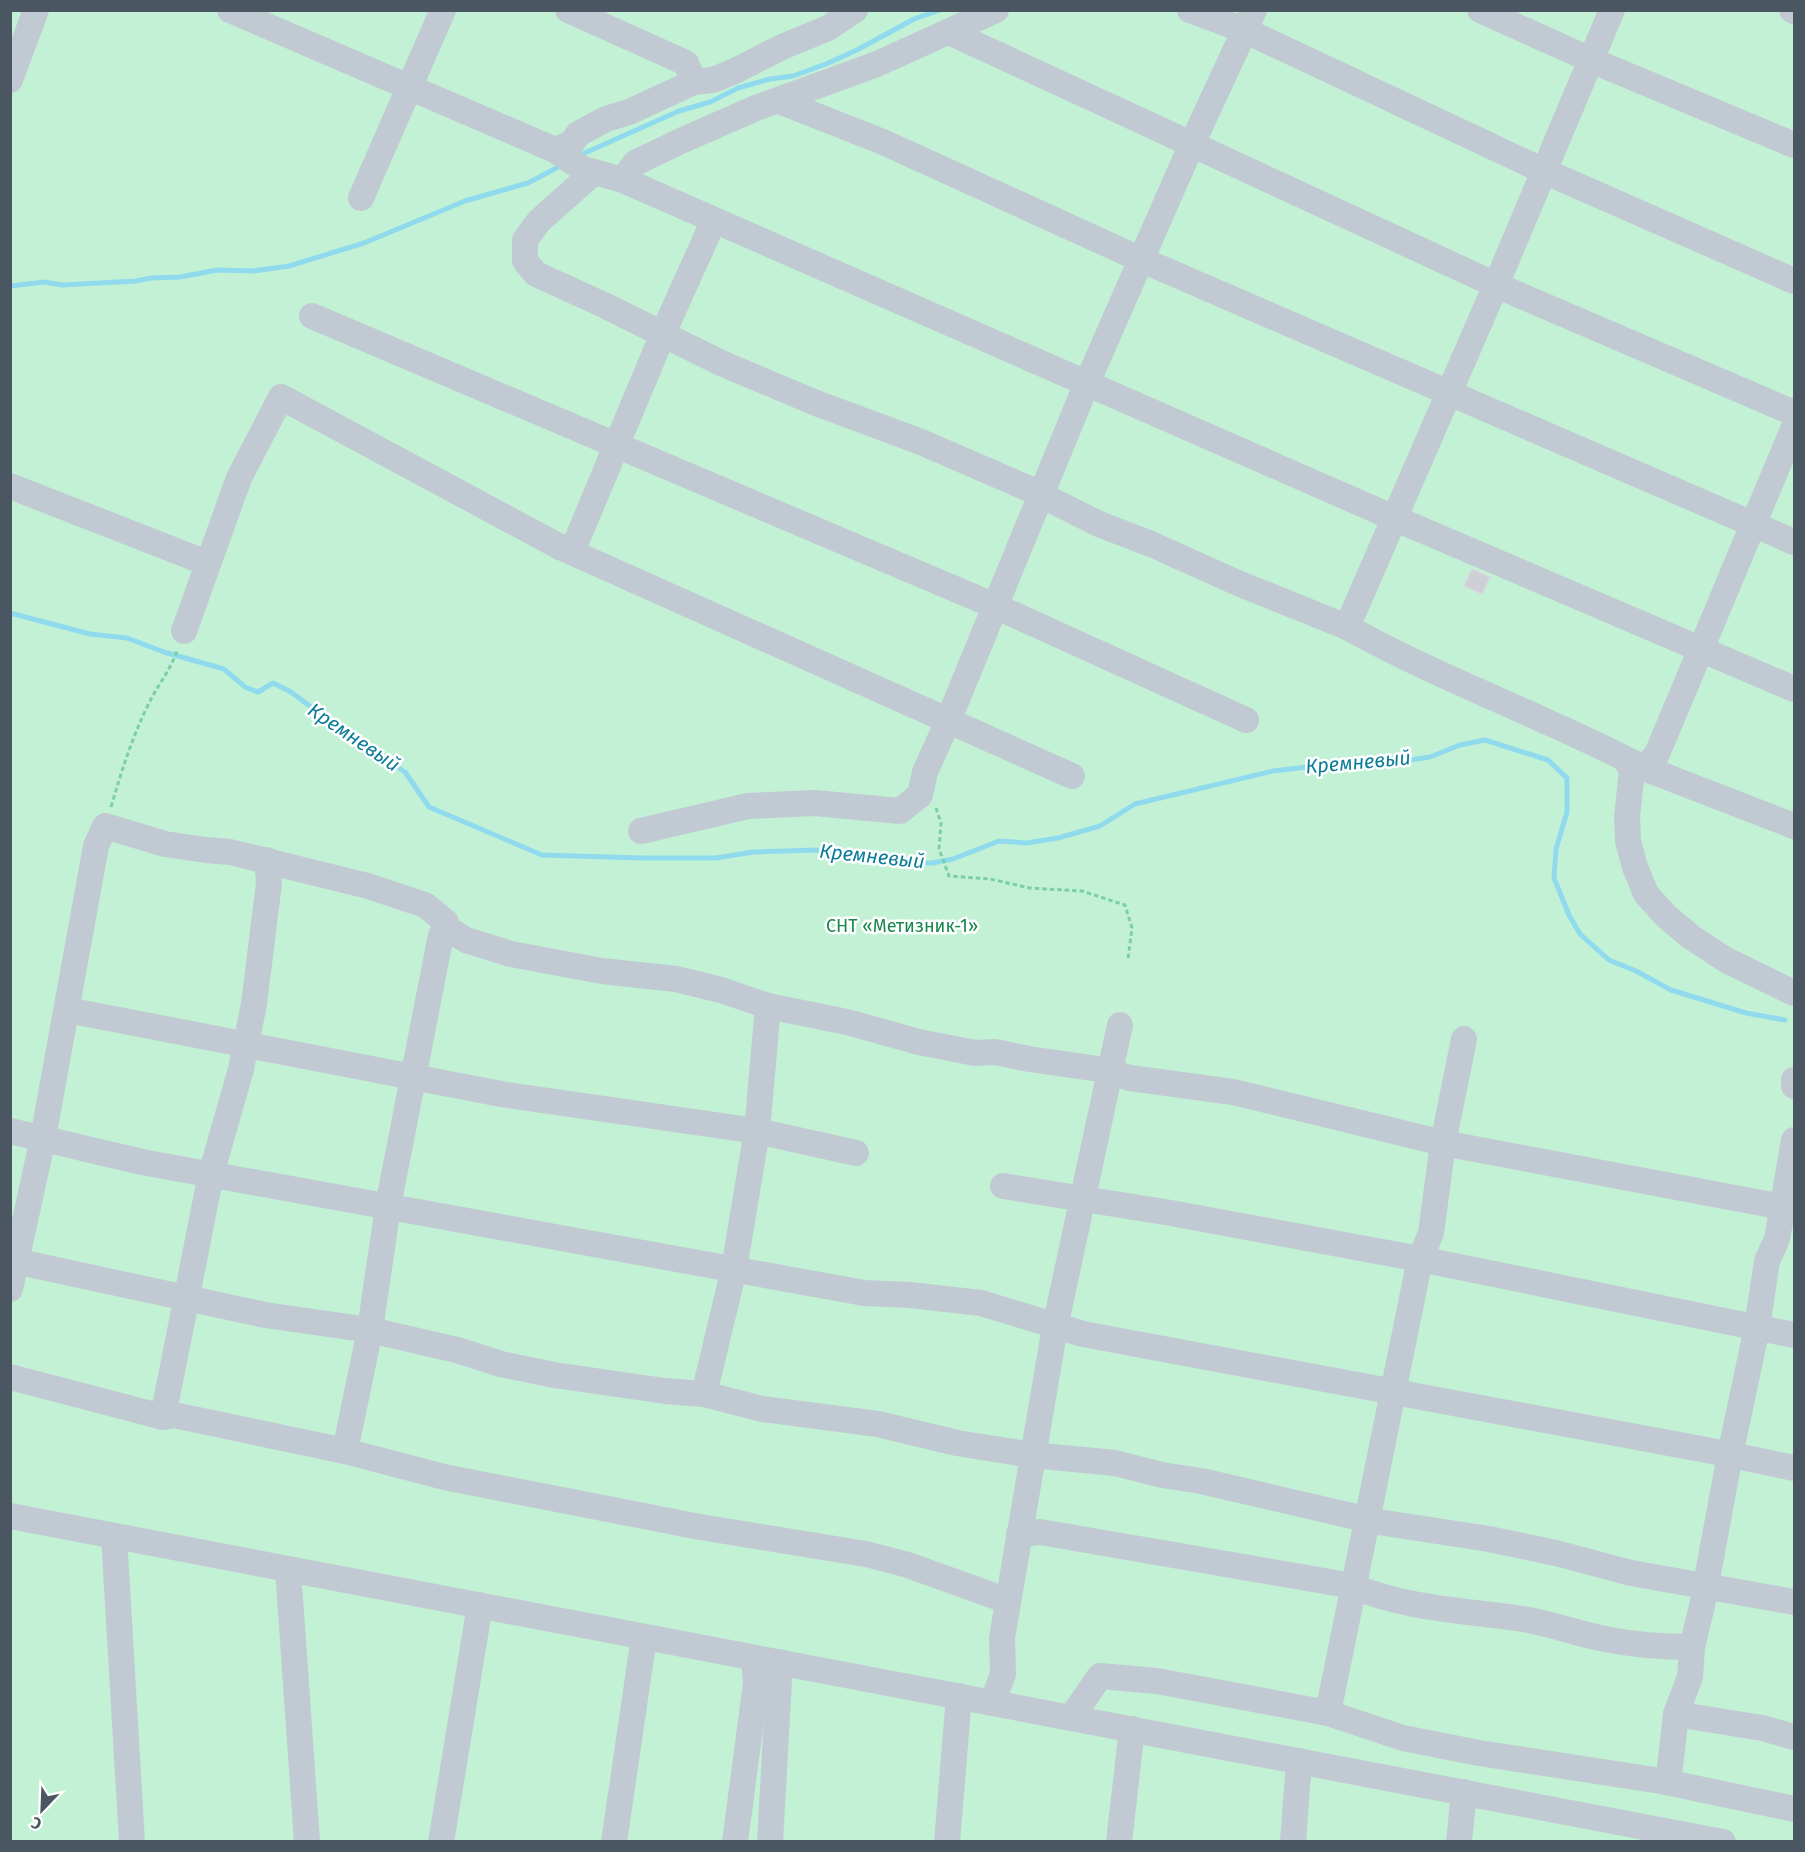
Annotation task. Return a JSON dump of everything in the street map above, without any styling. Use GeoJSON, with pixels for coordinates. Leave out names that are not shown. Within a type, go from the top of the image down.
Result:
{"type":"FeatureCollection","features":[{"type":"Feature","properties":{"kind":"lane"},"geometry":{"type":"LineString","coordinates":[[10,80],[36,10]]}},
{"type":"Feature","properties":{"kind":"lane"},"geometry":{"type":"LineString","coordinates":[[230,10],[555,150],[589,170],[623,180],[1394,518],[1794,689]]}},
{"type":"Feature","properties":{"kind":"lane"},"geometry":{"type":"LineString","coordinates":[[361,198],[443,10]]}},
{"type":"Feature","properties":{"kind":"lane"},"geometry":{"type":"LineString","coordinates":[[568,10],[686,63],[694,82]]}},
{"type":"Feature","properties":{"kind":"lane"},"geometry":{"type":"LineString","coordinates":[[555,150],[572,143],[578,134],[606,119],[629,112],[694,82],[713,80],[737,70],[782,47],[828,28],[855,10]]}},
{"type":"Feature","properties":{"kind":"lane"},"geometry":{"type":"LineString","coordinates":[[623,180],[634,163],[779,100],[877,64],[996,10]]}},
{"type":"Feature","properties":{"kind":"lane"},"geometry":{"type":"LineString","coordinates":[[1190,10],[1249,20],[1544,171],[1794,281]]}},
{"type":"Feature","properties":{"kind":"lane"},"geometry":{"type":"LineString","coordinates":[[1480,10],[1591,60],[1794,145]]}},
{"type":"Feature","properties":{"kind":"lane"},"geometry":{"type":"LineString","coordinates":[[1347,627],[1496,285],[1612,10]]}},
{"type":"Feature","properties":{"kind":"lane"},"geometry":{"type":"LineString","coordinates":[[641,831],[748,806],[815,803],[900,811],[920,795],[925,772],[1087,383],[1249,20]]}},
{"type":"Feature","properties":{"kind":"lane"},"geometry":{"type":"LineString","coordinates":[[949,32],[1191,146],[1496,285],[1794,413]]}},
{"type":"Feature","properties":{"kind":"lane"},"geometry":{"type":"LineString","coordinates":[[779,100],[883,142],[1142,260],[1794,542]]}},
{"type":"Feature","properties":{"kind":"lane"},"geometry":{"type":"LineString","coordinates":[[589,170],[539,220],[525,240],[525,261],[536,274],[721,363],[826,407],[921,442],[1099,524],[1347,627],[1387,649],[1634,763],[1794,826]]}},
{"type":"Feature","properties":{"kind":"lane"},"geometry":{"type":"LineString","coordinates":[[560,547],[574,547],[663,334],[714,220]]}},
{"type":"Feature","properties":{"kind":"lane"},"geometry":{"type":"LineString","coordinates":[[312,316],[995,606],[1246,720]]}},
{"type":"Feature","properties":{"kind":"lane"},"geometry":{"type":"LineString","coordinates":[[184,631],[239,478],[281,397],[560,547],[1072,776]]}},
{"type":"Feature","properties":{"kind":"lane"},"geometry":{"type":"LineString","coordinates":[[1634,763],[1657,754],[1794,427]]}},
{"type":"Feature","properties":{"kind":"lane"},"geometry":{"type":"LineString","coordinates":[[10,486],[207,563]]}},
{"type":"Feature","properties":{"kind":"lane"},"geometry":{"type":"LineString","coordinates":[[1634,763],[1627,817],[1628,841],[1646,894],[1666,916],[1700,943],[1726,960],[1794,993]]}},
{"type":"Feature","properties":{"kind":"lane"},"geometry":{"type":"LineString","coordinates":[[10,1289],[13,1261],[43,1138],[96,846],[105,826],[165,844],[230,852],[368,885],[425,905],[447,922]]}},
{"type":"Feature","properties":{"kind":"lane"},"geometry":{"type":"LineString","coordinates":[[163,1417],[211,1174],[246,1045],[254,1004],[269,883],[267,860]]}},
{"type":"Feature","properties":{"kind":"lane"},"geometry":{"type":"LineString","coordinates":[[345,1451],[370,1330],[388,1206],[441,935],[453,932],[466,940],[511,954],[602,971],[676,979],[768,1005],[847,1022],[897,1037],[975,1053],[995,1052],[1109,1071],[1130,1078],[1233,1092],[1443,1143],[1788,1209]]}},
{"type":"Feature","properties":{"kind":"lane"},"geometry":{"type":"LineString","coordinates":[[704,1394],[734,1269],[757,1131],[768,1005]]}},
{"type":"Feature","properties":{"kind":"lane"},"geometry":{"type":"LineString","coordinates":[[67,1010],[501,1094],[757,1131],[856,1153]]}},
{"type":"Feature","properties":{"kind":"lane"},"geometry":{"type":"LineString","coordinates":[[992,1702],[1003,1674],[1002,1638],[1055,1327],[1120,1025]]}},
{"type":"Feature","properties":{"kind":"lane"},"geometry":{"type":"LineString","coordinates":[[1328,1713],[1420,1259],[1431,1233],[1443,1143],[1464,1039]]}},
{"type":"Feature","properties":{"kind":"lane"},"geometry":{"type":"LineString","coordinates":[[1794,1080],[1794,1086]]}},
{"type":"Feature","properties":{"kind":"lane"},"geometry":{"type":"LineString","coordinates":[[10,1131],[142,1162],[864,1293],[909,1295],[981,1304],[1083,1334],[1794,1468]]}},
{"type":"Feature","properties":{"kind":"lane"},"geometry":{"type":"LineString","coordinates":[[1661,1780],[1669,1776],[1676,1714],[1690,1677],[1692,1647],[1757,1328],[1767,1261],[1788,1209],[1794,1140]]}},
{"type":"Feature","properties":{"kind":"lane"},"geometry":{"type":"LineString","coordinates":[[1003,1186],[1171,1213],[1420,1259],[1794,1335]]}},
{"type":"Feature","properties":{"kind":"lane"},"geometry":{"type":"LineString","coordinates":[[13,1261],[265,1315],[370,1330],[457,1350],[501,1364],[554,1375],[665,1391],[704,1394],[762,1409],[878,1424],[957,1443],[1032,1455],[1115,1463],[1368,1519],[1489,1539],[1556,1553],[1631,1574],[1794,1602]]}},
{"type":"Feature","properties":{"kind":"lane"},"geometry":{"type":"LineString","coordinates":[[10,1377],[163,1417],[174,1415],[345,1451],[444,1477],[700,1527],[866,1554],[935,1574],[1008,1601]]}},
{"type":"Feature","properties":{"kind":"lane"},"geometry":{"type":"LineString","coordinates":[[10,1516],[1464,1792],[1635,1833],[1724,1842]]}},
{"type":"Feature","properties":{"kind":"lane"},"geometry":{"type":"LineString","coordinates":[[1019,1534],[1040,1532],[1353,1586],[1375,1596],[1493,1617],[1529,1620],[1604,1639],[1657,1647],[1692,1647]]}},
{"type":"Feature","properties":{"kind":"lane"},"geometry":{"type":"LineString","coordinates":[[114,1536],[132,1842]]}},
{"type":"Feature","properties":{"kind":"lane"},"geometry":{"type":"LineString","coordinates":[[288,1569],[307,1842]]}},
{"type":"Feature","properties":{"kind":"lane"},"geometry":{"type":"LineString","coordinates":[[441,1842],[480,1605]]}},
{"type":"Feature","properties":{"kind":"lane"},"geometry":{"type":"LineString","coordinates":[[615,1842],[644,1636]]}},
{"type":"Feature","properties":{"kind":"lane"},"geometry":{"type":"LineString","coordinates":[[735,1842],[756,1683],[754,1658]]}},
{"type":"Feature","properties":{"kind":"lane"},"geometry":{"type":"LineString","coordinates":[[770,1842],[780,1662]]}},
{"type":"Feature","properties":{"kind":"lane"},"geometry":{"type":"LineString","coordinates":[[1071,1718],[1100,1676],[1156,1681],[1328,1713],[1403,1738],[1587,1771],[1661,1780],[1794,1809]]}},
{"type":"Feature","properties":{"kind":"lane"},"geometry":{"type":"LineString","coordinates":[[947,1842],[959,1696]]}},
{"type":"Feature","properties":{"kind":"lane"},"geometry":{"type":"LineString","coordinates":[[1676,1714],[1762,1728],[1794,1737]]}},
{"type":"Feature","properties":{"kind":"lane"},"geometry":{"type":"LineString","coordinates":[[1119,1842],[1132,1729]]}},
{"type":"Feature","properties":{"kind":"lane"},"geometry":{"type":"LineString","coordinates":[[1293,1842],[1299,1761]]}},
{"type":"Feature","properties":{"kind":"lane"},"geometry":{"type":"LineString","coordinates":[[1459,1842],[1464,1792]]}},
{"type":"Feature","properties":{"kind":"path"},"geometry":{"type":"LineString","coordinates":[[105,826],[129,745],[159,682],[172,665],[184,631]]}},
{"type":"Feature","properties":{"kind":"path"},"geometry":{"type":"LineString","coordinates":[[925,772],[941,823],[939,849],[949,876],[990,879],[1030,888],[1082,891],[1125,905],[1132,928],[1128,959]]}},
{"type":"Feature","properties":{"kind":"green space","name":"СНТ «Метизник-1»"},"geometry":{"type":"Polygon","coordinates":[[[11,11],[1794,11],[1794,1841],[11,1841],[11,11]]]}},
{"type":"Feature","properties":{"kind":"building"},"geometry":{"type":"Polygon","coordinates":[[[1472,569],[1490,577],[1482,594],[1464,586],[1472,569]]]}},
{"type":"Feature","properties":{"kind":"waterway"},"geometry":{"type":"LineString","coordinates":[[578,156],[679,111],[710,102],[738,88],[770,79],[793,76],[826,64],[914,19],[940,10]]}},
{"type":"Feature","properties":{"kind":"waterway"},"geometry":{"type":"LineString","coordinates":[[10,286],[44,282],[63,285],[136,281],[180,277],[217,270],[253,271],[289,266],[364,243],[465,201],[528,183],[562,165]]}},
{"type":"Feature","properties":{"kind":"waterway","name":"Кремневый"},"geometry":{"type":"LineString","coordinates":[[10,613],[90,634],[127,638],[164,652],[224,669],[245,687],[258,692],[273,683],[291,692],[405,772],[429,807],[542,855],[716,858],[753,852],[815,850],[888,862],[932,863],[953,859],[999,841],[1027,843],[1058,838],[1100,826],[1135,804],[1273,771],[1366,760],[1397,762],[1430,757],[1460,745],[1485,740],[1548,760],[1567,778],[1567,812],[1556,849],[1554,878],[1569,915],[1580,934],[1609,960],[1636,971],[1671,990],[1746,1013],[1785,1020]]}}]}
